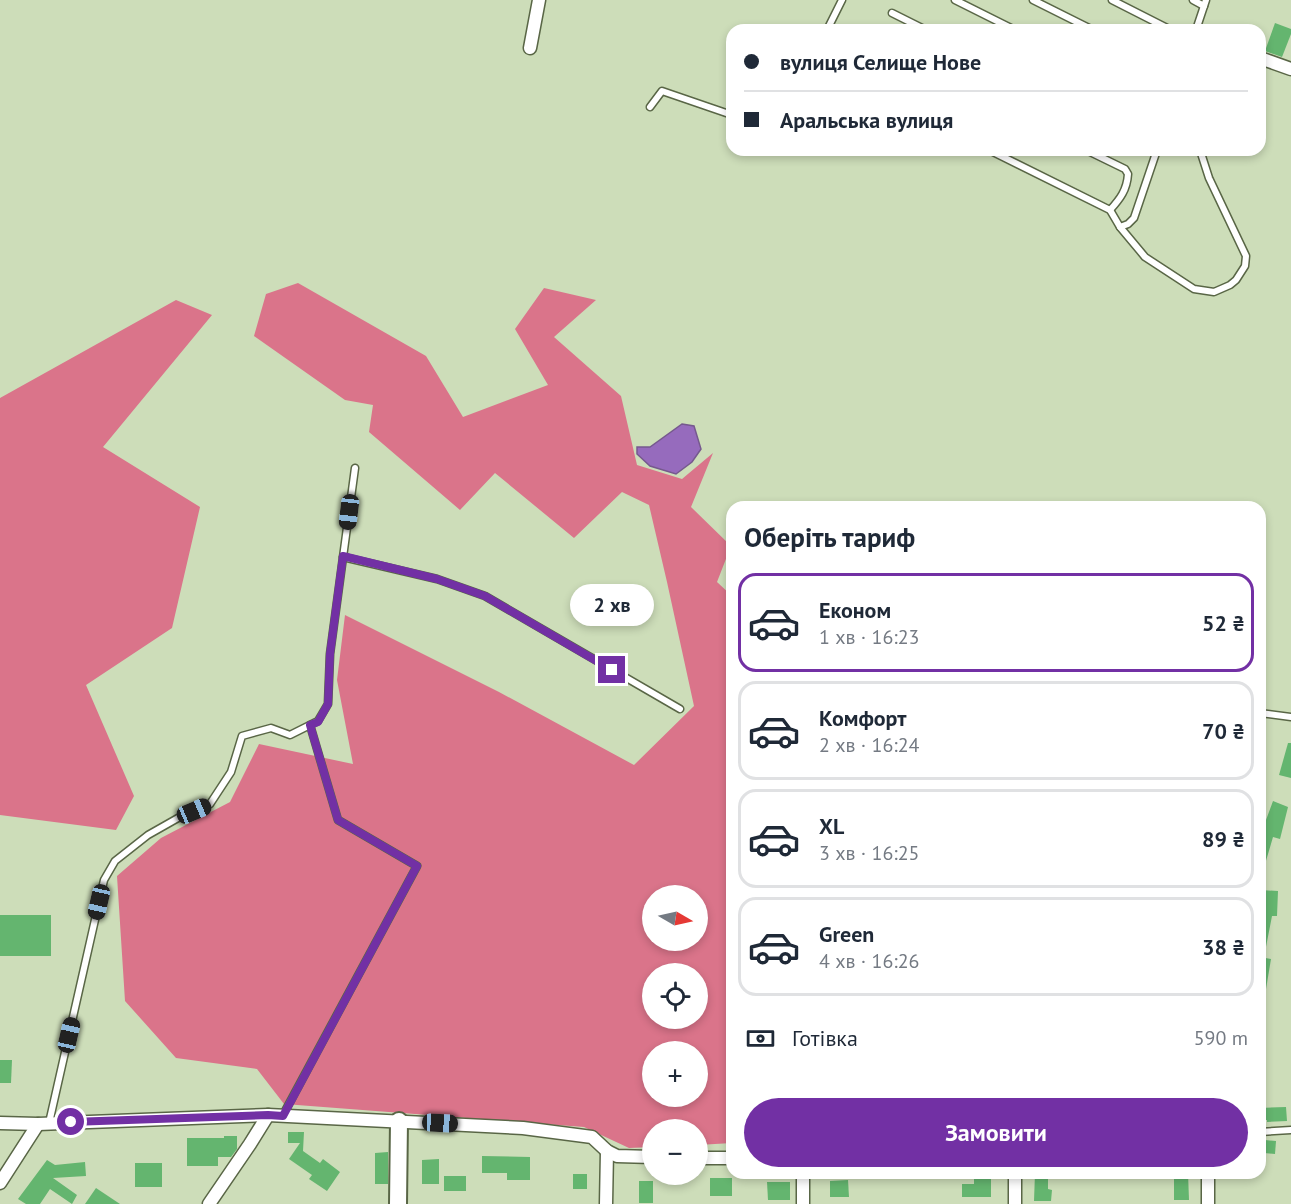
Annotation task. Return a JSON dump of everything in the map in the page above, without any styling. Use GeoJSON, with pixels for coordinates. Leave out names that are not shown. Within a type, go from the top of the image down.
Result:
{"type":"FeatureCollection","features":[{"type":"Feature","properties":{"kind":"street"},"geometry":{"type":"LineString","coordinates":[[530,48],[538,0]]}},
{"type":"Feature","properties":{"kind":"street"},"geometry":{"type":"LineString","coordinates":[[1266,59],[1291,69]]}},
{"type":"Feature","properties":{"kind":"street"},"geometry":{"type":"LineString","coordinates":[[209,1204],[268,1115]]}},
{"type":"Feature","properties":{"kind":"street"},"geometry":{"type":"LineString","coordinates":[[0,1123],[44,1124],[268,1115],[399,1121],[523,1128],[592,1137],[607,1151],[617,1156],[642,1157]]}},
{"type":"Feature","properties":{"kind":"street"},"geometry":{"type":"LineString","coordinates":[[398,1204],[399,1121]]}},
{"type":"Feature","properties":{"kind":"street"},"geometry":{"type":"LineString","coordinates":[[0,1183],[44,1124]]}},
{"type":"Feature","properties":{"kind":"street"},"geometry":{"type":"LineString","coordinates":[[606,1204],[607,1151]]}},
{"type":"Feature","properties":{"kind":"street"},"geometry":{"type":"LineString","coordinates":[[708,1158],[726,1158]]}},
{"type":"Feature","properties":{"kind":"street"},"geometry":{"type":"LineString","coordinates":[[803,1179],[803,1204]]}},
{"type":"Feature","properties":{"kind":"street"},"geometry":{"type":"LineString","coordinates":[[1015,1179],[1015,1204]]}},
{"type":"Feature","properties":{"kind":"street"},"geometry":{"type":"LineString","coordinates":[[1208,1179],[1210,1203]]}},
{"type":"Feature","properties":{"kind":"lane"},"geometry":{"type":"LineString","coordinates":[[830,24],[842,0]]}},
{"type":"Feature","properties":{"kind":"lane"},"geometry":{"type":"LineString","coordinates":[[955,0],[1003,24]]}},
{"type":"Feature","properties":{"kind":"lane"},"geometry":{"type":"LineString","coordinates":[[1033,0],[1081,24]]}},
{"type":"Feature","properties":{"kind":"lane"},"geometry":{"type":"LineString","coordinates":[[1112,0],[1159,24]]}},
{"type":"Feature","properties":{"kind":"lane"},"geometry":{"type":"LineString","coordinates":[[1193,0],[1205,3],[1198,24]]}},
{"type":"Feature","properties":{"kind":"lane"},"geometry":{"type":"LineString","coordinates":[[892,14],[913,24]]}},
{"type":"Feature","properties":{"kind":"lane"},"geometry":{"type":"LineString","coordinates":[[650,107],[662,91],[726,113]]}},
{"type":"Feature","properties":{"kind":"lane"},"geometry":{"type":"LineString","coordinates":[[1001,156],[1110,210],[1145,257],[1194,289],[1214,292],[1236,280],[1245,266],[1246,256],[1209,178],[1202,156]]}},
{"type":"Feature","properties":{"kind":"lane"},"geometry":{"type":"LineString","coordinates":[[1098,156],[1125,170],[1128,174],[1122,197],[1110,210]]}},
{"type":"Feature","properties":{"kind":"lane"},"geometry":{"type":"LineString","coordinates":[[1120,226],[1128,224],[1134,218],[1155,156]]}},
{"type":"Feature","properties":{"kind":"lane"},"geometry":{"type":"LineString","coordinates":[[44,1124],[104,880],[115,861],[148,835],[210,804],[231,772],[242,736],[271,728],[290,735],[318,722],[328,704],[330,654],[355,468]]}},
{"type":"Feature","properties":{"kind":"lane"},"geometry":{"type":"LineString","coordinates":[[343,556],[437,579],[485,596],[680,709]]}},
{"type":"Feature","properties":{"kind":"lane"},"geometry":{"type":"LineString","coordinates":[[1266,714],[1291,717]]}},
{"type":"Feature","properties":{"kind":"lane"},"geometry":{"type":"LineString","coordinates":[[283,1116],[417,866],[338,820],[310,725]]}},
{"type":"Feature","properties":{"kind":"lane"},"geometry":{"type":"LineString","coordinates":[[1266,1132],[1291,1130]]}},
{"type":"Feature","properties":{"kind":"shaded area"},"geometry":{"type":"Polygon","coordinates":[[[298,283],[426,356],[463,417],[548,385],[515,329],[544,288],[596,300],[554,337],[621,396],[637,465],[682,479],[713,453],[691,507],[726,541],[726,559],[717,582],[726,590],[726,1143],[708,1144],[708,1119],[642,1119],[642,1147],[629,1148],[584,1127],[284,1104],[257,1069],[176,1058],[125,1001],[117,876],[161,838],[230,802],[259,744],[353,764],[337,680],[345,615],[499,692],[634,765],[694,706],[649,505],[622,492],[574,538],[495,473],[460,510],[369,432],[373,405],[345,400],[254,336],[266,294],[298,283]]]}},
{"type":"Feature","properties":{"kind":"shaded area"},"geometry":{"type":"Polygon","coordinates":[[[176,300],[212,315],[103,447],[200,507],[172,628],[86,685],[134,796],[116,830],[0,815],[0,398],[176,300]]]}},
{"type":"Feature","properties":{"kind":"shaded area"},"geometry":{"type":"Polygon","coordinates":[[[682,424],[694,426],[701,449],[692,462],[676,474],[650,466],[637,454],[637,447],[650,447],[682,424]]]}},
{"type":"Feature","properties":{"kind":"building"},"geometry":{"type":"Polygon","coordinates":[[[1275,23],[1291,29],[1282,57],[1266,51],[1275,23]]]}},
{"type":"Feature","properties":{"kind":"building"},"geometry":{"type":"Polygon","coordinates":[[[1288,743],[1291,743],[1291,778],[1279,775],[1288,743]]]}},
{"type":"Feature","properties":{"kind":"building"},"geometry":{"type":"Polygon","coordinates":[[[1273,801],[1288,807],[1280,839],[1273,837],[1266,861],[1266,820],[1273,801]]]}},
{"type":"Feature","properties":{"kind":"building"},"geometry":{"type":"Polygon","coordinates":[[[1266,890],[1278,891],[1277,916],[1272,916],[1266,947],[1266,890]]]}},
{"type":"Feature","properties":{"kind":"building"},"geometry":{"type":"Polygon","coordinates":[[[0,915],[51,915],[51,956],[0,956],[0,915]]]}},
{"type":"Feature","properties":{"kind":"building"},"geometry":{"type":"Polygon","coordinates":[[[1266,958],[1271,959],[1266,989],[1266,958]]]}},
{"type":"Feature","properties":{"kind":"building"},"geometry":{"type":"Polygon","coordinates":[[[0,1060],[12,1060],[11,1083],[0,1083],[0,1060]]]}},
{"type":"Feature","properties":{"kind":"building"},"geometry":{"type":"Polygon","coordinates":[[[1286,1107],[1287,1121],[1267,1122],[1266,1108],[1286,1107]]]}},
{"type":"Feature","properties":{"kind":"building"},"geometry":{"type":"Polygon","coordinates":[[[288,1132],[304,1132],[303,1151],[320,1163],[323,1159],[340,1172],[327,1191],[309,1179],[312,1175],[289,1159],[300,1143],[288,1143],[288,1132]]]}},
{"type":"Feature","properties":{"kind":"building"},"geometry":{"type":"Polygon","coordinates":[[[224,1136],[237,1136],[237,1149],[231,1157],[218,1157],[218,1166],[187,1166],[187,1138],[224,1138],[224,1136]]]}},
{"type":"Feature","properties":{"kind":"building"},"geometry":{"type":"Polygon","coordinates":[[[1266,1140],[1276,1141],[1275,1154],[1266,1153],[1266,1140]]]}},
{"type":"Feature","properties":{"kind":"building"},"geometry":{"type":"Polygon","coordinates":[[[388,1152],[388,1184],[375,1184],[375,1153],[388,1152]]]}},
{"type":"Feature","properties":{"kind":"building"},"geometry":{"type":"Polygon","coordinates":[[[482,1156],[530,1157],[530,1180],[507,1180],[507,1173],[482,1173],[482,1156]]]}},
{"type":"Feature","properties":{"kind":"building"},"geometry":{"type":"Polygon","coordinates":[[[439,1159],[439,1184],[422,1184],[422,1160],[439,1159]]]}},
{"type":"Feature","properties":{"kind":"building"},"geometry":{"type":"Polygon","coordinates":[[[47,1160],[55,1165],[85,1162],[86,1176],[53,1178],[77,1195],[72,1204],[50,1189],[40,1204],[26,1204],[18,1199],[47,1160]]]}},
{"type":"Feature","properties":{"kind":"building"},"geometry":{"type":"Polygon","coordinates":[[[135,1163],[162,1163],[162,1187],[135,1187],[135,1163]]]}},
{"type":"Feature","properties":{"kind":"building"},"geometry":{"type":"Polygon","coordinates":[[[573,1174],[587,1174],[587,1189],[573,1189],[573,1174]]]}},
{"type":"Feature","properties":{"kind":"building"},"geometry":{"type":"Polygon","coordinates":[[[444,1176],[466,1176],[466,1191],[444,1191],[444,1176]]]}},
{"type":"Feature","properties":{"kind":"building"},"geometry":{"type":"Polygon","coordinates":[[[710,1178],[732,1179],[732,1196],[710,1196],[710,1178]]]}},
{"type":"Feature","properties":{"kind":"building"},"geometry":{"type":"Polygon","coordinates":[[[974,1179],[991,1179],[991,1197],[962,1197],[962,1184],[974,1184],[974,1179]]]}},
{"type":"Feature","properties":{"kind":"building"},"geometry":{"type":"Polygon","coordinates":[[[1035,1179],[1048,1179],[1048,1189],[1052,1190],[1051,1201],[1034,1201],[1035,1179]]]}},
{"type":"Feature","properties":{"kind":"building"},"geometry":{"type":"Polygon","coordinates":[[[1174,1179],[1188,1179],[1189,1200],[1174,1200],[1174,1179]]]}},
{"type":"Feature","properties":{"kind":"building"},"geometry":{"type":"Polygon","coordinates":[[[848,1180],[849,1197],[830,1197],[830,1181],[848,1180]]]}},
{"type":"Feature","properties":{"kind":"building"},"geometry":{"type":"Polygon","coordinates":[[[639,1181],[642,1181],[642,1185],[653,1185],[653,1203],[639,1203],[639,1181]]]}},
{"type":"Feature","properties":{"kind":"building"},"geometry":{"type":"Polygon","coordinates":[[[767,1182],[790,1182],[790,1200],[768,1200],[767,1182]]]}},
{"type":"Feature","properties":{"kind":"building"},"geometry":{"type":"Polygon","coordinates":[[[96,1188],[120,1204],[85,1204],[96,1188]]]}},
{"type":"Feature","properties":{"kind":"route"},"geometry":{"type":"LineString","coordinates":[[71,1122],[283,1116],[417,866],[338,820],[310,725],[318,722],[328,704],[330,654],[343,556],[437,579],[485,596],[612,670]]}}]}
